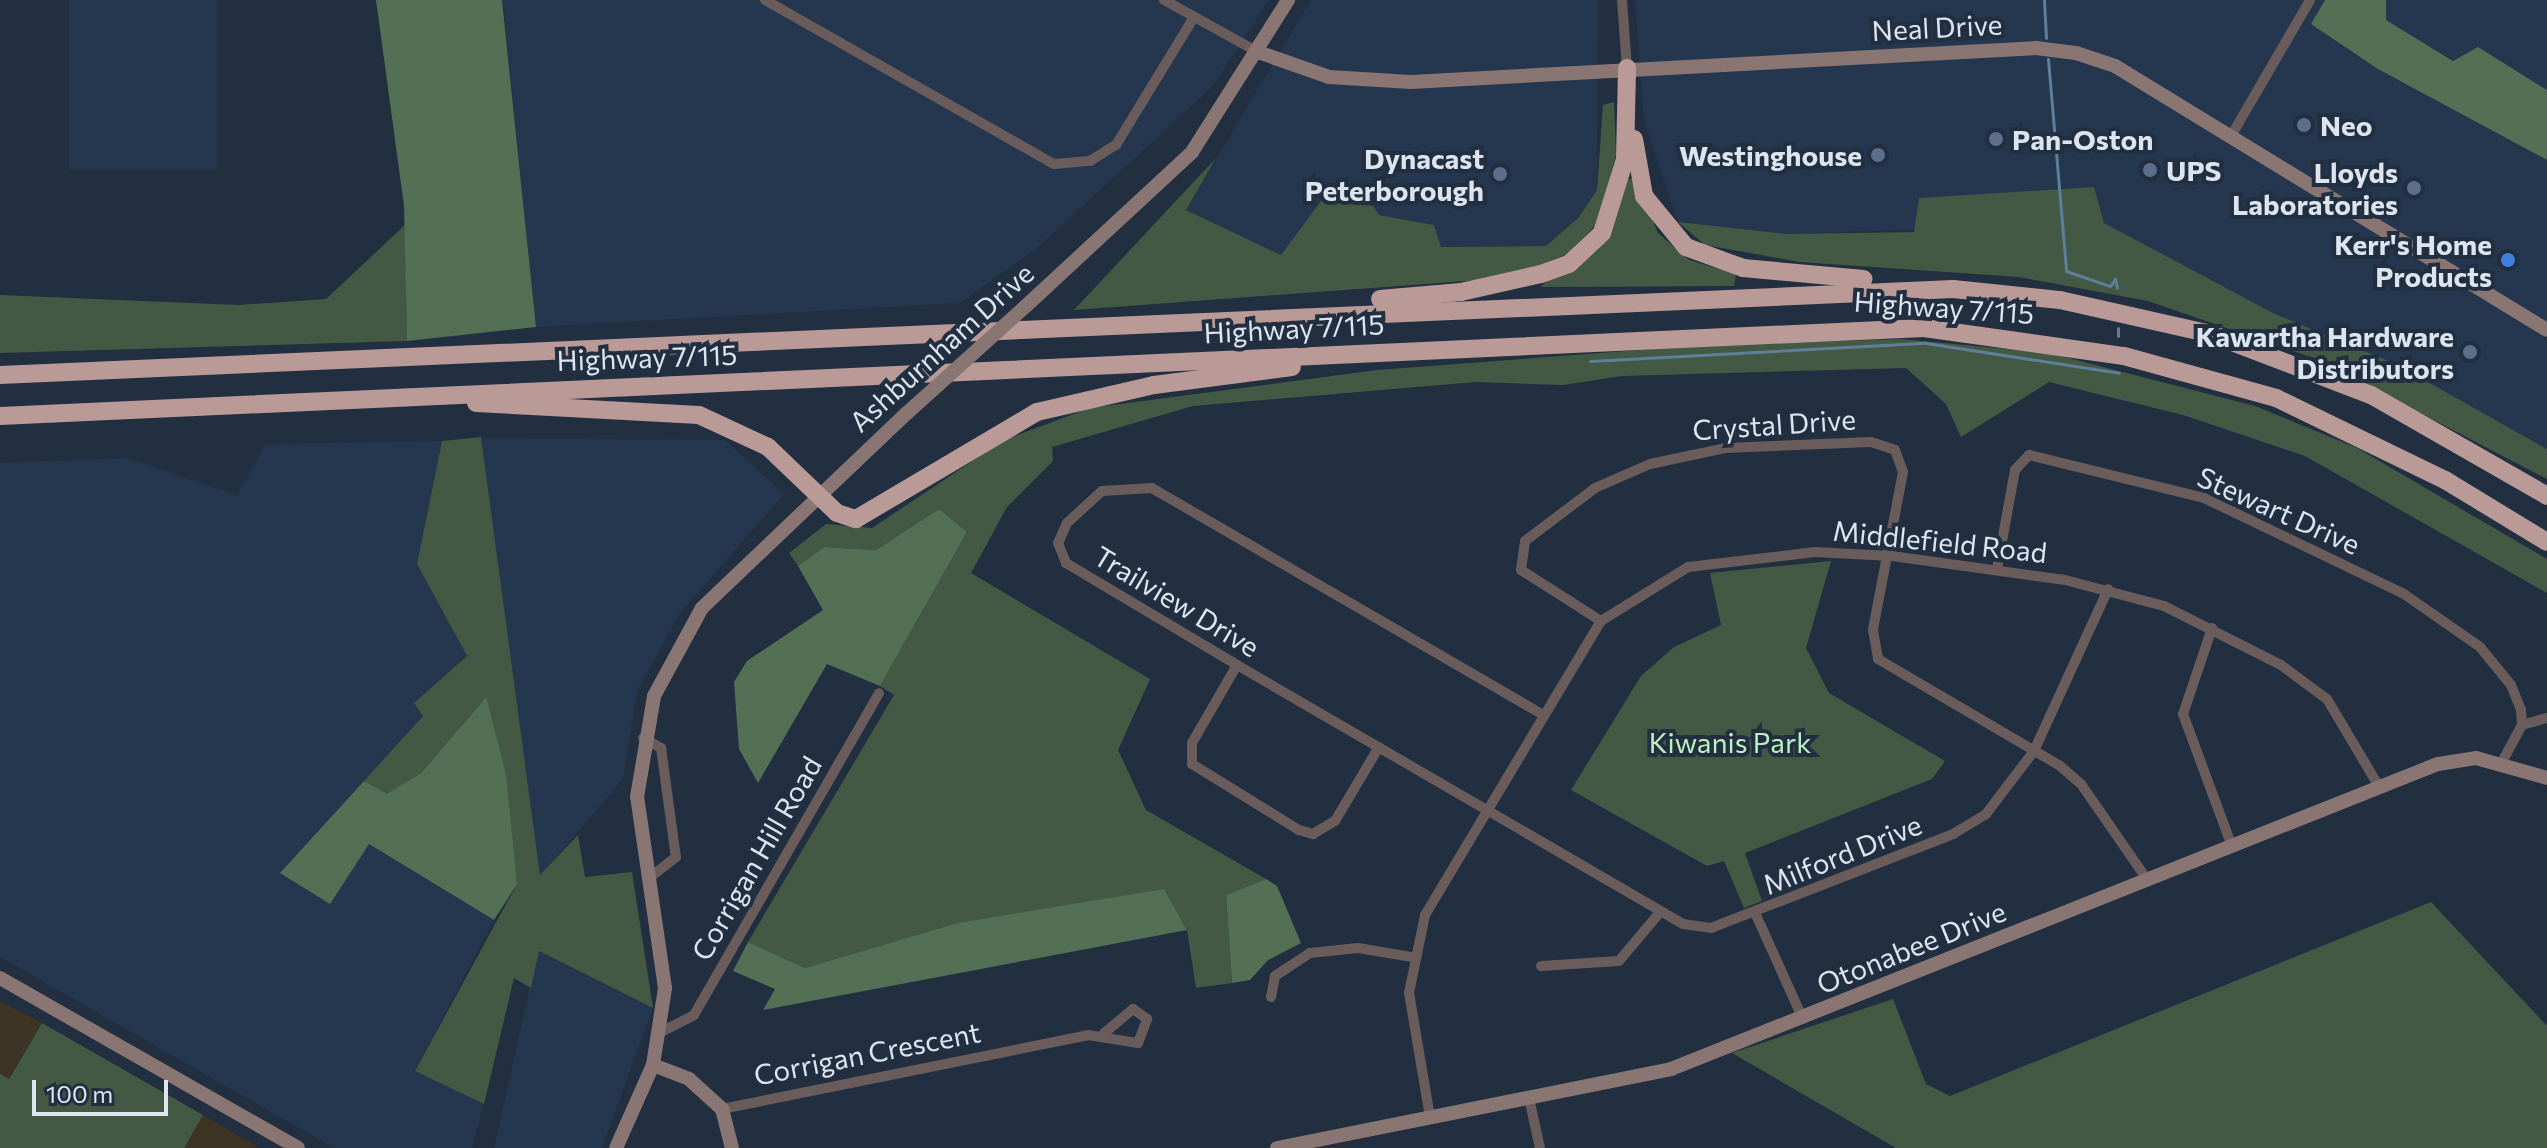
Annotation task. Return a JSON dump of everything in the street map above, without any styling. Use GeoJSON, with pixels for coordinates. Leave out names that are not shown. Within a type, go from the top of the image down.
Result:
{"type":"FeatureCollection","features":[{"type":"Feature","properties":{"kind":"highway"},"geometry":{"type":"LineString","coordinates":[[1627,68],[1644,196],[1686,247],[1743,268],[1953,289]]}},
{"type":"Feature","properties":{"kind":"highway"},"geometry":{"type":"LineString","coordinates":[[1271,315],[1461,292],[1569,264],[1602,233],[1618,199],[1627,68]]}},
{"type":"Feature","properties":{"kind":"highway","name":"Highway 7/115"},"geometry":{"type":"LineString","coordinates":[[0,375],[1271,315],[1953,289],[2060,300],[2211,334],[2371,395],[2547,496]]}},
{"type":"Feature","properties":{"kind":"highway","name":"Highway 7/115"},"geometry":{"type":"LineString","coordinates":[[0,416],[334,399],[498,397],[1478,346],[1924,328],[2124,356],[2276,398],[2445,480],[2547,542]]}},
{"type":"Feature","properties":{"kind":"highway"},"geometry":{"type":"LineString","coordinates":[[498,397],[699,415],[768,447],[837,513],[861,519],[997,430],[1095,396],[1478,346]]}},
{"type":"Feature","properties":{"kind":"street"},"geometry":{"type":"LineString","coordinates":[[765,0],[1054,164],[1090,161],[1116,145],[1193,19]]}},
{"type":"Feature","properties":{"kind":"street"},"geometry":{"type":"LineString","coordinates":[[1164,0],[1193,19],[1258,52]]}},
{"type":"Feature","properties":{"kind":"street","name":"Ashburnham Drive"},"geometry":{"type":"LineString","coordinates":[[616,1148],[653,1065],[661,1032],[662,941],[637,797],[643,738],[669,661],[702,608],[818,495],[1192,152],[1258,52],[1288,0]]}},
{"type":"Feature","properties":{"kind":"street"},"geometry":{"type":"LineString","coordinates":[[1622,0],[1627,68]]}},
{"type":"Feature","properties":{"kind":"street"},"geometry":{"type":"LineString","coordinates":[[2231,136],[2310,0]]}},
{"type":"Feature","properties":{"kind":"street","name":"Neal Drive"},"geometry":{"type":"LineString","coordinates":[[1258,52],[1295,70],[1373,82],[1627,68],[2076,53],[2113,65],[2547,330]]}},
{"type":"Feature","properties":{"kind":"street","name":"Crystal Drive"},"geometry":{"type":"LineString","coordinates":[[1601,621],[1521,570],[1521,547],[1595,488],[1684,454],[1871,442],[1895,450],[1903,472],[1892,556],[1873,630],[1878,659],[2034,751],[2081,784],[2146,878]]}},
{"type":"Feature","properties":{"kind":"street","name":"Stewart Drive"},"geometry":{"type":"LineString","coordinates":[[1997,569],[2015,470],[2029,455],[2163,486],[2273,528],[2448,621],[2511,685],[2522,725]]}},
{"type":"Feature","properties":{"kind":"street","name":"Trailview Drive"},"geometry":{"type":"LineString","coordinates":[[1486,807],[1066,563],[1058,543],[1082,505],[1127,485],[1152,488],[1540,713]]}},
{"type":"Feature","properties":{"kind":"street","name":"Middlefield Road"},"geometry":{"type":"LineString","coordinates":[[1430,1117],[1411,1031],[1412,957],[1438,887],[1540,713],[1601,621],[1663,580],[1716,560],[1815,552],[1892,556],[1997,569],[2108,589],[2212,628],[2327,699],[2378,785]]}},
{"type":"Feature","properties":{"kind":"street","name":"Milford Drive"},"geometry":{"type":"LineString","coordinates":[[1486,807],[1661,911],[1711,928],[1756,915],[1972,825],[2034,751],[2108,589]]}},
{"type":"Feature","properties":{"kind":"street"},"geometry":{"type":"LineString","coordinates":[[2212,628],[2183,714],[2231,844]]}},
{"type":"Feature","properties":{"kind":"street"},"geometry":{"type":"LineString","coordinates":[[1237,665],[1192,743],[1192,764],[1299,830],[1313,834],[1335,821],[1379,747]]}},
{"type":"Feature","properties":{"kind":"street","name":"Corrigan Hill Road"},"geometry":{"type":"LineString","coordinates":[[661,1032],[694,1015],[879,693]]}},
{"type":"Feature","properties":{"kind":"street"},"geometry":{"type":"LineString","coordinates":[[2502,762],[2522,725],[2547,718]]}},
{"type":"Feature","properties":{"kind":"street"},"geometry":{"type":"LineString","coordinates":[[643,738],[661,748],[676,857],[650,877]]}},
{"type":"Feature","properties":{"kind":"street","name":"Otonabee Drive"},"geometry":{"type":"LineString","coordinates":[[1284,1147],[1671,1069],[1803,1019],[2378,785],[2456,760],[2502,762],[2547,778]]}},
{"type":"Feature","properties":{"kind":"street"},"geometry":{"type":"LineString","coordinates":[[1541,966],[1619,961],[1661,911]]}},
{"type":"Feature","properties":{"kind":"street"},"geometry":{"type":"LineString","coordinates":[[1756,915],[1803,1019]]}},
{"type":"Feature","properties":{"kind":"street"},"geometry":{"type":"LineString","coordinates":[[1271,997],[1275,976],[1310,953],[1358,948],[1412,957]]}},
{"type":"Feature","properties":{"kind":"street"},"geometry":{"type":"LineString","coordinates":[[0,978],[298,1148]]}},
{"type":"Feature","properties":{"kind":"street","name":"Corrigan Crescent"},"geometry":{"type":"LineString","coordinates":[[653,1065],[689,1079],[722,1109],[1104,1033]]}},
{"type":"Feature","properties":{"kind":"street"},"geometry":{"type":"LineString","coordinates":[[1529,1098],[1540,1148]]}},
{"type":"Feature","properties":{"kind":"street"},"geometry":{"type":"LineString","coordinates":[[722,1109],[732,1148]]}},
{"type":"Feature","properties":{"kind":"shaded area"},"geometry":{"type":"Polygon","coordinates":[[[69,0],[217,0],[217,169],[69,169],[69,0]]]}},
{"type":"Feature","properties":{"kind":"shaded area"},"geometry":{"type":"Polygon","coordinates":[[[503,0],[1269,0],[1212,87],[1036,249],[960,303],[536,327],[503,0]]]}},
{"type":"Feature","properties":{"kind":"shaded area"},"geometry":{"type":"Polygon","coordinates":[[[1311,0],[1598,0],[1597,190],[1579,217],[1546,246],[1441,247],[1434,225],[1379,215],[1282,255],[1186,210],[1311,0]]]}},
{"type":"Feature","properties":{"kind":"shaded area"},"geometry":{"type":"Polygon","coordinates":[[[1635,0],[2325,0],[2312,24],[2547,160],[2547,449],[2396,364],[2273,313],[2103,223],[1786,234],[1678,222],[1644,120],[1635,0]]]}},
{"type":"Feature","properties":{"kind":"shaded area"},"geometry":{"type":"Polygon","coordinates":[[[2386,0],[2547,0],[2547,90],[2478,47],[2454,61],[2386,20],[2386,0]]]}},
{"type":"Feature","properties":{"kind":"shaded area"},"geometry":{"type":"Polygon","coordinates":[[[481,438],[725,440],[784,494],[680,613],[637,691],[623,779],[540,876],[481,438]]]}},
{"type":"Feature","properties":{"kind":"shaded area"},"geometry":{"type":"Polygon","coordinates":[[[442,441],[417,564],[467,656],[415,703],[424,715],[281,873],[368,844],[494,920],[415,1071],[484,1104],[472,1148],[334,1148],[0,957],[0,463],[127,458],[237,495],[266,444],[442,441]]]}},
{"type":"Feature","properties":{"kind":"shaded area"},"geometry":{"type":"Polygon","coordinates":[[[538,951],[653,1008],[602,1148],[494,1148],[538,951]]]}},
{"type":"Feature","properties":{"kind":"shaded area"},"geometry":{"type":"Polygon","coordinates":[[[0,1001],[42,1023],[8,1079],[0,1074],[0,1001]]]}},
{"type":"Feature","properties":{"kind":"shaded area"},"geometry":{"type":"Polygon","coordinates":[[[203,1115],[260,1148],[184,1148],[203,1115]]]}},
{"type":"Feature","properties":{"kind":"green space"},"geometry":{"type":"Polygon","coordinates":[[[376,0],[502,0],[536,327],[407,341],[404,206],[376,0]]]}},
{"type":"Feature","properties":{"kind":"green space"},"geometry":{"type":"Polygon","coordinates":[[[2325,0],[2386,0],[2386,20],[2453,61],[2478,47],[2547,90],[2547,160],[2378,69],[2311,24],[2325,0]]]}},
{"type":"Feature","properties":{"kind":"green space"},"geometry":{"type":"Polygon","coordinates":[[[1614,102],[1616,155],[1596,225],[1567,254],[1533,268],[1493,279],[1074,310],[1216,158],[1186,210],[1281,255],[1321,201],[1373,206],[1379,215],[1434,225],[1441,247],[1546,246],[1579,217],[1597,190],[1603,105],[1614,102]]]}},
{"type":"Feature","properties":{"kind":"green space"},"geometry":{"type":"Polygon","coordinates":[[[1634,178],[1658,233],[1689,260],[1736,274],[1734,286],[1540,287],[1607,236],[1625,180],[1634,178]]]}},
{"type":"Feature","properties":{"kind":"green space"},"geometry":{"type":"Polygon","coordinates":[[[2094,187],[2104,223],[2273,313],[2396,364],[2547,449],[2547,479],[2319,360],[2148,301],[2019,277],[1800,262],[1705,245],[1678,222],[1786,234],[1914,232],[1919,198],[2094,187]]]}},
{"type":"Feature","properties":{"kind":"green space"},"geometry":{"type":"Polygon","coordinates":[[[405,225],[407,341],[0,353],[0,295],[239,305],[326,299],[405,225]]]}},
{"type":"Feature","properties":{"kind":"green space"},"geometry":{"type":"Polygon","coordinates":[[[1901,339],[2049,353],[2255,406],[2357,448],[2547,559],[2547,593],[2305,456],[2183,415],[2049,382],[1961,437],[1946,404],[1906,368],[1622,376],[1563,385],[1476,382],[1193,406],[1052,447],[1053,461],[1007,507],[971,573],[1150,679],[1118,750],[1146,810],[1266,879],[1226,895],[1232,983],[1196,988],[1187,930],[1164,890],[957,923],[805,968],[748,942],[894,695],[880,686],[967,532],[939,509],[876,550],[824,547],[798,566],[789,553],[826,524],[872,528],[1004,440],[1090,408],[1377,370],[1693,346],[1901,339]]]}},
{"type":"Feature","properties":{"kind":"green space"},"geometry":{"type":"Polygon","coordinates":[[[481,437],[540,875],[578,835],[585,877],[632,872],[653,1008],[539,951],[531,988],[514,978],[484,1104],[415,1071],[517,884],[485,698],[421,773],[387,795],[364,781],[423,716],[414,703],[467,656],[417,564],[442,441],[481,437]]]}},
{"type":"Feature","properties":{"kind":"green space"},"geometry":{"type":"Polygon","coordinates":[[[939,509],[967,532],[880,686],[827,664],[758,783],[739,749],[734,682],[747,661],[823,610],[798,566],[824,547],[876,550],[939,509]]]}},
{"type":"Feature","properties":{"kind":"green space","name":"Kiwanis Park"},"geometry":{"type":"Polygon","coordinates":[[[1831,561],[1806,648],[1829,693],[1945,761],[1932,779],[1745,853],[1762,901],[1744,908],[1724,861],[1707,866],[1571,790],[1641,676],[1674,647],[1721,625],[1710,573],[1831,561]]]}},
{"type":"Feature","properties":{"kind":"green space"},"geometry":{"type":"Polygon","coordinates":[[[486,697],[506,774],[517,884],[494,920],[369,844],[330,904],[280,873],[364,781],[387,794],[421,773],[486,697]]]}},
{"type":"Feature","properties":{"kind":"green space"},"geometry":{"type":"Polygon","coordinates":[[[1266,879],[1277,886],[1301,943],[1268,960],[1250,980],[1232,983],[1226,895],[1266,879]]]}},
{"type":"Feature","properties":{"kind":"green space"},"geometry":{"type":"Polygon","coordinates":[[[1164,889],[1187,930],[763,1010],[775,989],[733,971],[748,942],[805,968],[957,923],[1164,889]]]}},
{"type":"Feature","properties":{"kind":"green space"},"geometry":{"type":"Polygon","coordinates":[[[2431,902],[2547,1026],[2547,1148],[1896,1148],[1732,1053],[1893,999],[1926,1084],[1950,1096],[2431,902]]]}},
{"type":"Feature","properties":{"kind":"green space"},"geometry":{"type":"Polygon","coordinates":[[[42,1023],[203,1115],[184,1148],[0,1148],[0,1074],[9,1079],[42,1023]]]}},
{"type":"Feature","properties":{"kind":"waterway"},"geometry":{"type":"LineString","coordinates":[[2044,0],[2046,38]]}},
{"type":"Feature","properties":{"kind":"waterway"},"geometry":{"type":"LineString","coordinates":[[2048,59],[2066,271],[2110,286],[2115,279],[2117,288]]}},
{"type":"Feature","properties":{"kind":"waterway"},"geometry":{"type":"LineString","coordinates":[[2118,328],[2118,336]]}},
{"type":"Feature","properties":{"kind":"waterway"},"geometry":{"type":"LineString","coordinates":[[1590,361],[1926,343],[2119,373]]}},
{"type":"Feature","properties":{"kind":"place","name":"Neo"},"geometry":{"type":"Point","coordinates":[2304,125]}},
{"type":"Feature","properties":{"kind":"place","name":"Pan-Oston"},"geometry":{"type":"Point","coordinates":[1996,139]}},
{"type":"Feature","properties":{"kind":"place","name":"Westinghouse"},"geometry":{"type":"Point","coordinates":[1878,155]}},
{"type":"Feature","properties":{"kind":"place","name":"UPS"},"geometry":{"type":"Point","coordinates":[2150,170]}},
{"type":"Feature","properties":{"kind":"place","name":"Dynacast Peterborough"},"geometry":{"type":"Point","coordinates":[1500,174]}},
{"type":"Feature","properties":{"kind":"place","name":"Lloyds Laboratories"},"geometry":{"type":"Point","coordinates":[2414,188]}},
{"type":"Feature","properties":{"kind":"place","name":"Kerr's Home Products"},"geometry":{"type":"Point","coordinates":[2508,260]}},
{"type":"Feature","properties":{"kind":"place","name":"Kawartha Hardware Distributors"},"geometry":{"type":"Point","coordinates":[2470,352]}}]}
